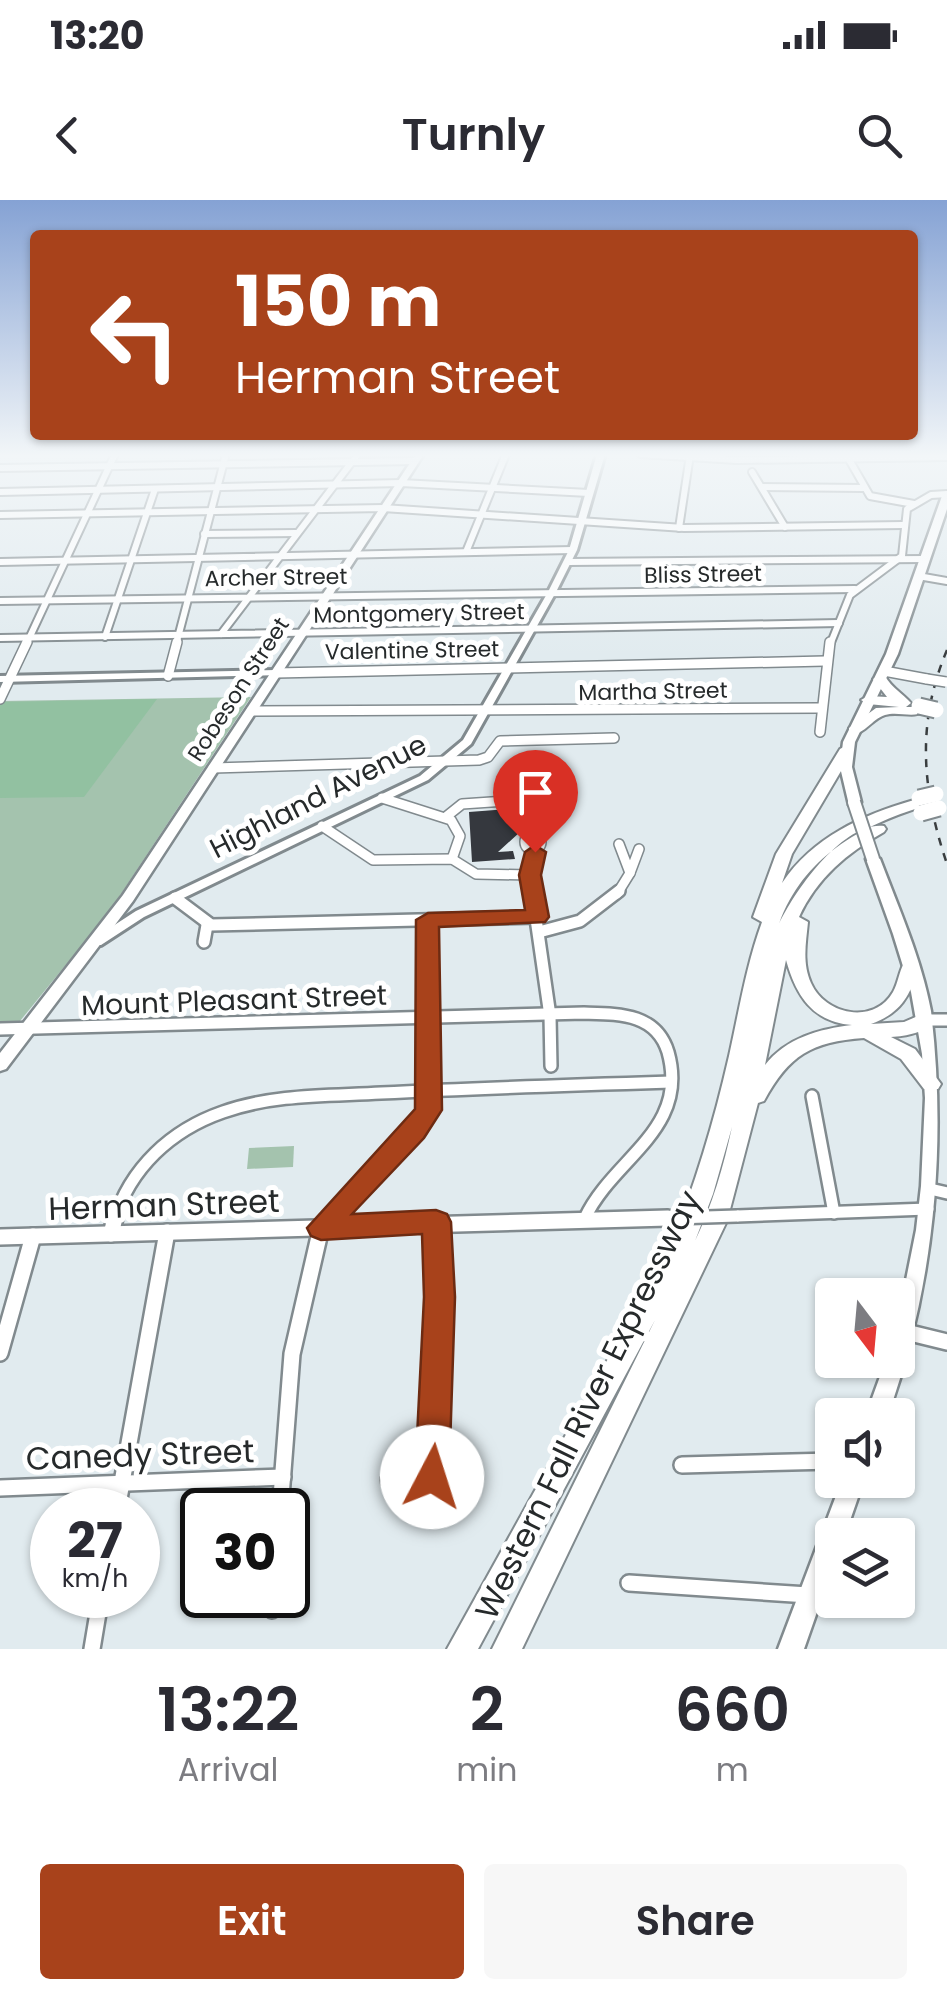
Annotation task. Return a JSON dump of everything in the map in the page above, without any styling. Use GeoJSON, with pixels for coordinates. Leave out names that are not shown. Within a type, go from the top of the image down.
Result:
{"type":"FeatureCollection","features":[{"type":"Feature","properties":{"kind":"highway"},"geometry":{"type":"LineString","coordinates":[[882,675],[889,693],[917,707]]}},
{"type":"Feature","properties":{"kind":"highway"},"geometry":{"type":"LineString","coordinates":[[868,700],[941,713]]}},
{"type":"Feature","properties":{"kind":"highway"},"geometry":{"type":"LineString","coordinates":[[854,730],[881,711],[917,707]]}},
{"type":"Feature","properties":{"kind":"highway"},"geometry":{"type":"LineString","coordinates":[[758,972],[762,920],[777,872],[847,748]]}},
{"type":"Feature","properties":{"kind":"highway","name":"Western Fall River Expressway"},"geometry":{"type":"LineString","coordinates":[[462,1649],[685,1239],[719,1142],[774,911],[796,875],[826,845],[877,816],[942,800]]}},
{"type":"Feature","properties":{"kind":"highway","name":"Western Fall River Expressway"},"geometry":{"type":"LineString","coordinates":[[506,1649],[695,1271],[722,1204],[739,1143],[784,932],[815,876],[857,840],[920,805]]}},
{"type":"Feature","properties":{"kind":"highway"},"geometry":{"type":"LineString","coordinates":[[815,876],[794,939],[796,981],[818,1007],[897,1046],[932,1084]]}},
{"type":"Feature","properties":{"kind":"highway"},"geometry":{"type":"LineString","coordinates":[[739,1143],[762,1085],[780,1058],[808,1039],[883,1014],[897,1003],[910,967]]}},
{"type":"Feature","properties":{"kind":"highway"},"geometry":{"type":"LineString","coordinates":[[855,1025],[910,1029],[925,1020]]}},
{"type":"Feature","properties":{"kind":"main road","name":"Robeson Street"},"geometry":{"type":"LineString","coordinates":[[92,947],[374,522]]}},
{"type":"Feature","properties":{"kind":"main road"},"geometry":{"type":"LineString","coordinates":[[915,1297],[935,1197],[932,1084],[925,1020],[854,802],[847,774],[847,748],[882,675],[938,522]]}},
{"type":"Feature","properties":{"kind":"main road","name":"Highland Avenue"},"geometry":{"type":"LineString","coordinates":[[0,1064],[92,947]]}},
{"type":"Feature","properties":{"kind":"main road"},"geometry":{"type":"LineString","coordinates":[[791,1649],[846,1498]]}},
{"type":"Feature","properties":{"kind":"street"},"geometry":{"type":"LineString","coordinates":[[0,699],[5,678],[30,638],[83,522]]}},
{"type":"Feature","properties":{"kind":"street"},"geometry":{"type":"LineString","coordinates":[[105,636],[145,522]]}},
{"type":"Feature","properties":{"kind":"street"},"geometry":{"type":"LineString","coordinates":[[168,676],[207,522]]}},
{"type":"Feature","properties":{"kind":"street"},"geometry":{"type":"LineString","coordinates":[[221,634],[305,522]]}},
{"type":"Feature","properties":{"kind":"street"},"geometry":{"type":"LineString","coordinates":[[466,552],[477,522]]}},
{"type":"Feature","properties":{"kind":"street","name":"Highland Avenue"},"geometry":{"type":"LineString","coordinates":[[92,947],[127,921],[382,798],[450,760],[488,708],[568,562],[582,522]]}},
{"type":"Feature","properties":{"kind":"street"},"geometry":{"type":"LineString","coordinates":[[591,522],[679,528],[902,525]]}},
{"type":"Feature","properties":{"kind":"street"},"geometry":{"type":"LineString","coordinates":[[679,528],[680,522]]}},
{"type":"Feature","properties":{"kind":"street"},"geometry":{"type":"LineString","coordinates":[[782,522],[785,527]]}},
{"type":"Feature","properties":{"kind":"street"},"geometry":{"type":"LineString","coordinates":[[900,558],[903,522]]}},
{"type":"Feature","properties":{"kind":"street"},"geometry":{"type":"LineString","coordinates":[[204,534],[296,533]]}},
{"type":"Feature","properties":{"kind":"street"},"geometry":{"type":"LineString","coordinates":[[0,562],[573,550]]}},
{"type":"Feature","properties":{"kind":"street"},"geometry":{"type":"LineString","coordinates":[[820,732],[826,661],[839,623],[856,589],[900,558]]}},
{"type":"Feature","properties":{"kind":"street"},"geometry":{"type":"LineString","coordinates":[[568,562],[924,560]]}},
{"type":"Feature","properties":{"kind":"street"},"geometry":{"type":"LineString","coordinates":[[918,576],[947,580]]}},
{"type":"Feature","properties":{"kind":"street","name":"Bliss Street"},"geometry":{"type":"LineString","coordinates":[[552,592],[856,589]]}},
{"type":"Feature","properties":{"kind":"street","name":"Archer Street"},"geometry":{"type":"LineString","coordinates":[[0,601],[552,592]]}},
{"type":"Feature","properties":{"kind":"street","name":"Montgomery Street"},"geometry":{"type":"LineString","coordinates":[[0,638],[839,623]]}},
{"type":"Feature","properties":{"kind":"street","name":"Valentine Street"},"geometry":{"type":"LineString","coordinates":[[5,678],[826,661]]}},
{"type":"Feature","properties":{"kind":"street"},"geometry":{"type":"LineString","coordinates":[[882,675],[946,682]]}},
{"type":"Feature","properties":{"kind":"street","name":"Martha Street"},"geometry":{"type":"LineString","coordinates":[[251,711],[820,708]]}},
{"type":"Feature","properties":{"kind":"street"},"geometry":{"type":"LineString","coordinates":[[213,768],[488,758],[500,741],[614,738]]}},
{"type":"Feature","properties":{"kind":"street"},"geometry":{"type":"LineString","coordinates":[[382,798],[447,816],[459,831],[452,859],[456,867],[472,874],[530,875]]}},
{"type":"Feature","properties":{"kind":"street"},"geometry":{"type":"LineString","coordinates":[[447,816],[462,804],[506,801]]}},
{"type":"Feature","properties":{"kind":"street"},"geometry":{"type":"LineString","coordinates":[[322,826],[373,860],[452,859]]}},
{"type":"Feature","properties":{"kind":"street"},"geometry":{"type":"LineString","coordinates":[[619,844],[630,873]]}},
{"type":"Feature","properties":{"kind":"street"},"geometry":{"type":"LineString","coordinates":[[539,932],[569,928],[586,914],[611,904],[640,850]]}},
{"type":"Feature","properties":{"kind":"street"},"geometry":{"type":"LineString","coordinates":[[535,852],[530,875],[550,1016],[551,1066]]}},
{"type":"Feature","properties":{"kind":"street"},"geometry":{"type":"LineString","coordinates":[[175,898],[208,924],[537,917]]}},
{"type":"Feature","properties":{"kind":"street"},"geometry":{"type":"LineString","coordinates":[[282,1488],[292,1354],[321,1228],[414,1131],[428,1110],[428,920]]}},
{"type":"Feature","properties":{"kind":"street"},"geometry":{"type":"LineString","coordinates":[[204,942],[208,924]]}},
{"type":"Feature","properties":{"kind":"street","name":"Mount Pleasant Street"},"geometry":{"type":"LineString","coordinates":[[0,1029],[620,1014],[648,1020],[666,1044],[671,1082]]}},
{"type":"Feature","properties":{"kind":"street"},"geometry":{"type":"LineString","coordinates":[[925,1020],[947,1020]]}},
{"type":"Feature","properties":{"kind":"street"},"geometry":{"type":"LineString","coordinates":[[111,1234],[116,1209],[142,1164],[186,1128],[212,1114],[261,1099],[430,1088],[671,1082],[666,1114],[651,1142],[589,1204],[584,1218]]}},
{"type":"Feature","properties":{"kind":"street"},"geometry":{"type":"LineString","coordinates":[[812,1096],[834,1212]]}},
{"type":"Feature","properties":{"kind":"street","name":"Herman Street"},"geometry":{"type":"LineString","coordinates":[[0,1237],[834,1212],[935,1197]]}},
{"type":"Feature","properties":{"kind":"street"},"geometry":{"type":"LineString","coordinates":[[389,1480],[432,1477],[439,1297],[436,1222]]}},
{"type":"Feature","properties":{"kind":"street"},"geometry":{"type":"LineString","coordinates":[[121,1486],[167,1232]]}},
{"type":"Feature","properties":{"kind":"street"},"geometry":{"type":"LineString","coordinates":[[0,1352],[33,1236]]}},
{"type":"Feature","properties":{"kind":"street"},"geometry":{"type":"LineString","coordinates":[[915,1334],[947,1342]]}},
{"type":"Feature","properties":{"kind":"street"},"geometry":{"type":"LineString","coordinates":[[682,1465],[815,1461]]}},
{"type":"Feature","properties":{"kind":"street","name":"Canedy Street"},"geometry":{"type":"LineString","coordinates":[[0,1488],[283,1477]]}},
{"type":"Feature","properties":{"kind":"street"},"geometry":{"type":"LineString","coordinates":[[629,1583],[808,1596]]}},
{"type":"Feature","properties":{"kind":"street"},"geometry":{"type":"LineString","coordinates":[[92,1649],[98,1618]]}},
{"type":"Feature","properties":{"kind":"green space"},"geometry":{"type":"Polygon","coordinates":[[[251,697],[109,912],[20,1021],[0,1022],[0,701],[251,697]]]}},
{"type":"Feature","properties":{"kind":"green space"},"geometry":{"type":"Polygon","coordinates":[[[157,699],[84,797],[0,798],[0,702],[157,699]]]}},
{"type":"Feature","properties":{"kind":"green space"},"geometry":{"type":"Polygon","coordinates":[[[294,1146],[293,1167],[247,1169],[249,1148],[294,1146]]]}},
{"type":"Feature","properties":{"kind":"building"},"geometry":{"type":"Polygon","coordinates":[[[508,809],[509,822],[541,821],[543,832],[520,832],[498,852],[513,851],[515,859],[472,862],[469,812],[508,809]]]}},
{"type":"Feature","properties":{"kind":"railway"},"geometry":{"type":"LineString","coordinates":[[947,650],[930,704],[926,757],[932,810],[947,864]]}},
{"type":"Feature","properties":{"kind":"route"},"geometry":{"type":"LineString","coordinates":[[432,1477],[437,1436],[436,1222],[321,1228],[414,1131],[428,1110],[428,920],[537,917],[530,875],[535,852]]}}]}
